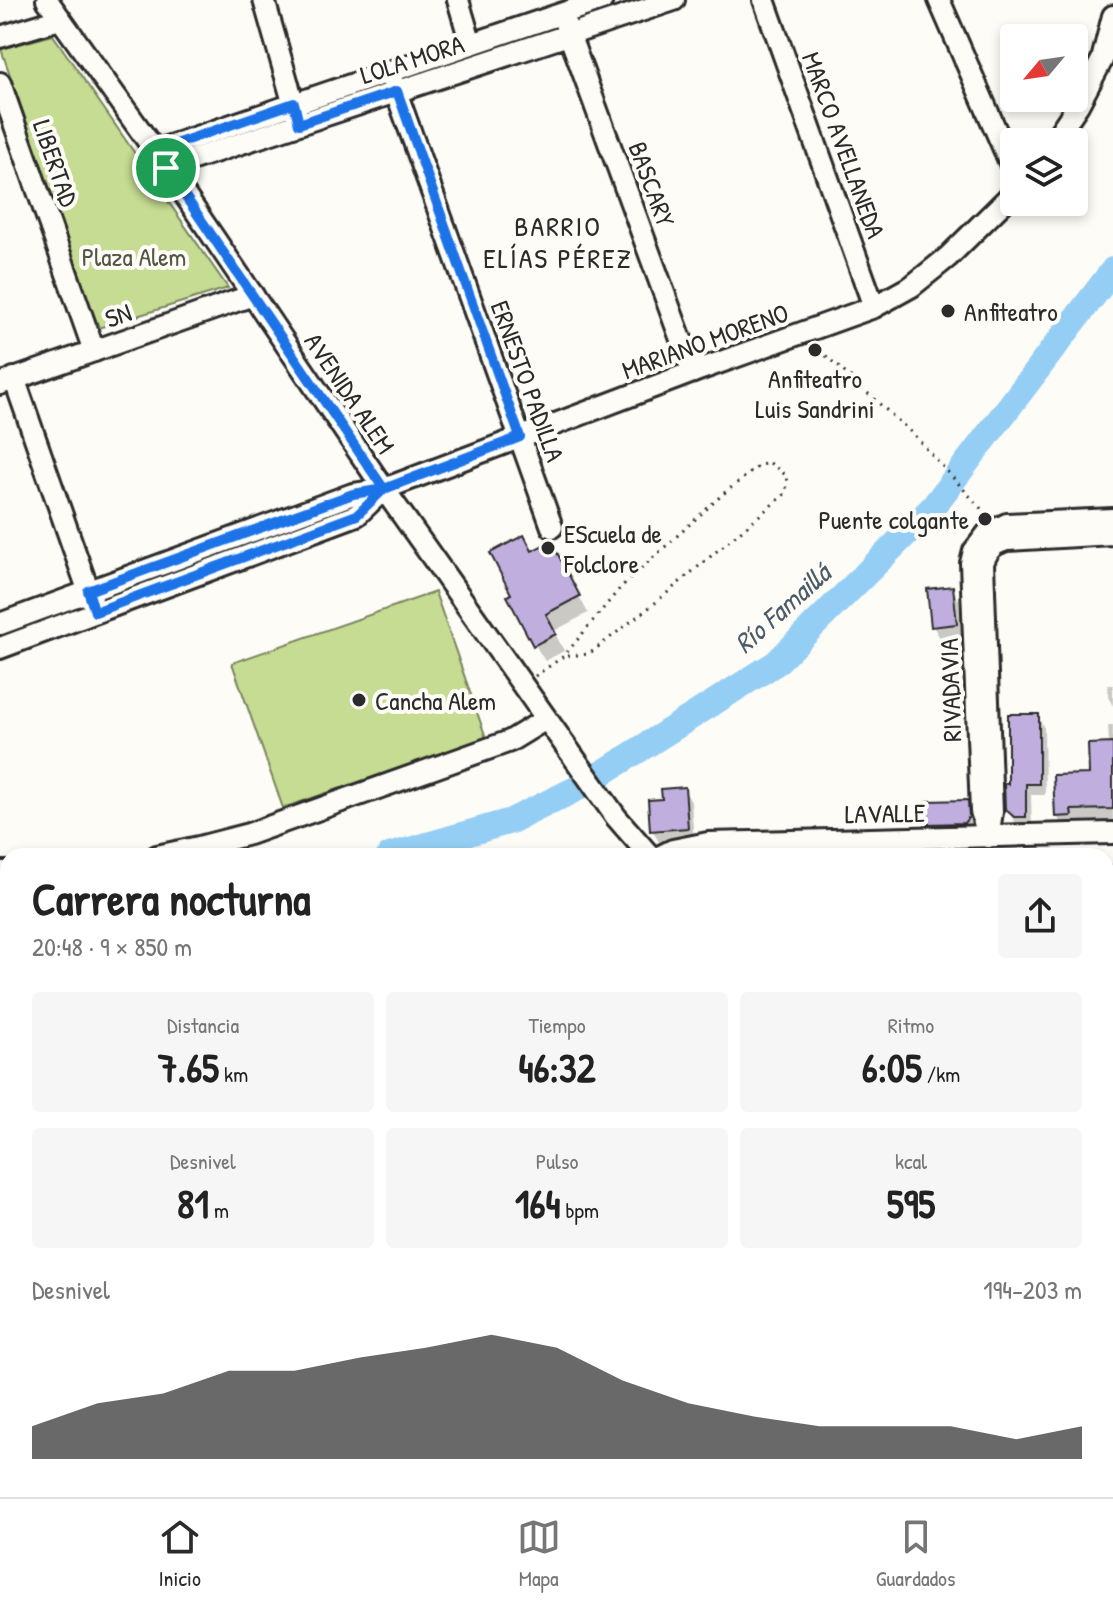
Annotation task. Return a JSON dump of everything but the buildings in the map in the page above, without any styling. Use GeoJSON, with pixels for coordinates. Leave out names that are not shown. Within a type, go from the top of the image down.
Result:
{"type":"FeatureCollection","features":[{"type":"Feature","properties":{"kind":"street","name":"AVENIDA ALEM"},"geometry":{"type":"LineString","coordinates":[[47,0],[522,685],[616,817],[650,848]]}},
{"type":"Feature","properties":{"kind":"street"},"geometry":{"type":"LineString","coordinates":[[264,0],[299,124]]}},
{"type":"Feature","properties":{"kind":"street"},"geometry":{"type":"LineString","coordinates":[[458,0],[471,44]]}},
{"type":"Feature","properties":{"kind":"street","name":"LOLA MORA"},"geometry":{"type":"LineString","coordinates":[[160,159],[294,103],[602,0]]}},
{"type":"Feature","properties":{"kind":"street","name":"LOLA MORA"},"geometry":{"type":"LineString","coordinates":[[160,159],[299,124],[674,0]]}},
{"type":"Feature","properties":{"kind":"street","name":"MARCO AVELLANEDA"},"geometry":{"type":"LineString","coordinates":[[764,0],[874,307]]}},
{"type":"Feature","properties":{"kind":"street"},"geometry":{"type":"LineString","coordinates":[[939,0],[1000,140]]}},
{"type":"Feature","properties":{"kind":"street","name":"BASCARY"},"geometry":{"type":"LineString","coordinates":[[561,14],[693,372]]}},
{"type":"Feature","properties":{"kind":"street"},"geometry":{"type":"LineString","coordinates":[[1062,128],[1102,60],[1113,16]]}},
{"type":"Feature","properties":{"kind":"street"},"geometry":{"type":"LineString","coordinates":[[0,37],[60,19]]}},
{"type":"Feature","properties":{"kind":"street","name":"ERNESTO PADILLA"},"geometry":{"type":"LineString","coordinates":[[389,72],[552,527]]}},
{"type":"Feature","properties":{"kind":"street","name":"LIBERTAD"},"geometry":{"type":"LineString","coordinates":[[0,83],[94,351]]}},
{"type":"Feature","properties":{"kind":"street","name":"MARIANO MORENO"},"geometry":{"type":"LineString","coordinates":[[0,624],[353,494],[384,489],[874,307],[912,286],[1000,205]]}},
{"type":"Feature","properties":{"kind":"street","name":"SN"},"geometry":{"type":"LineString","coordinates":[[7,381],[253,295]]}},
{"type":"Feature","properties":{"kind":"street"},"geometry":{"type":"LineString","coordinates":[[7,381],[95,612]]}},
{"type":"Feature","properties":{"kind":"street","name":"MARIANO MORENO"},"geometry":{"type":"LineString","coordinates":[[0,648],[357,515],[384,489]]}},
{"type":"Feature","properties":{"kind":"street"},"geometry":{"type":"LineString","coordinates":[[1113,519],[1007,524],[987,534],[985,544],[1113,534]]}},
{"type":"Feature","properties":{"kind":"street","name":"RIVADAVIA"},"geometry":{"type":"LineString","coordinates":[[985,544],[983,563],[992,812],[989,846]]}},
{"type":"Feature","properties":{"kind":"street"},"geometry":{"type":"LineString","coordinates":[[194,848],[278,823],[510,741],[549,723]]}},
{"type":"Feature","properties":{"kind":"street","name":"LAVALLE"},"geometry":{"type":"LineString","coordinates":[[683,848],[708,843],[989,846],[1113,833]]}},
{"type":"Feature","properties":{"kind":"path"},"geometry":{"type":"LineString","coordinates":[[805,332],[818,349],[913,434],[978,503]]}},
{"type":"Feature","properties":{"kind":"path"},"geometry":{"type":"LineString","coordinates":[[522,685],[564,656],[621,587],[723,494],[760,465],[770,463],[787,476],[786,493],[655,603],[589,654],[564,656]]}},
{"type":"Feature","properties":{"kind":"green space","name":"Plaza Alem"},"geometry":{"type":"Polygon","coordinates":[[[53,35],[228,288],[98,328],[1,49],[53,35]]]}},
{"type":"Feature","properties":{"kind":"green space","name":"Cancha Alem"},"geometry":{"type":"Polygon","coordinates":[[[435,592],[486,738],[283,808],[232,663],[435,592]]]}},
{"type":"Feature","properties":{"kind":"waterway","name":"Río Famaillá"},"geometry":{"type":"LineString","coordinates":[[417,848],[511,821],[582,786],[776,663],[933,507],[1113,270]]}},
{"type":"Feature","properties":{"kind":"place","name":"Anfiteatro"},"geometry":{"type":"Point","coordinates":[948,311]}},
{"type":"Feature","properties":{"kind":"place","name":"Anfiteatro Luis Sandrini"},"geometry":{"type":"Point","coordinates":[815,350]}},
{"type":"Feature","properties":{"kind":"place","name":"Puente colgante"},"geometry":{"type":"Point","coordinates":[985,519]}},
{"type":"Feature","properties":{"kind":"place","name":"EScuela de Folclore"},"geometry":{"type":"Point","coordinates":[548,548]}},
{"type":"Feature","properties":{"kind":"place","name":"Cancha Alem"},"geometry":{"type":"Point","coordinates":[359,700]}},
{"type":"Feature","properties":{"kind":"district","name":"BARRIO ELÍAS PÉREZ"},"geometry":{"type":"Point","coordinates":[558,242]}},
{"type":"Feature","properties":{"kind":"route"},"geometry":{"type":"LineString","coordinates":[[166,168],[155,151],[294,103],[299,124],[397,91],[520,437],[384,489],[357,515],[95,612],[88,591],[353,494],[384,489],[166,168]]}}]}
